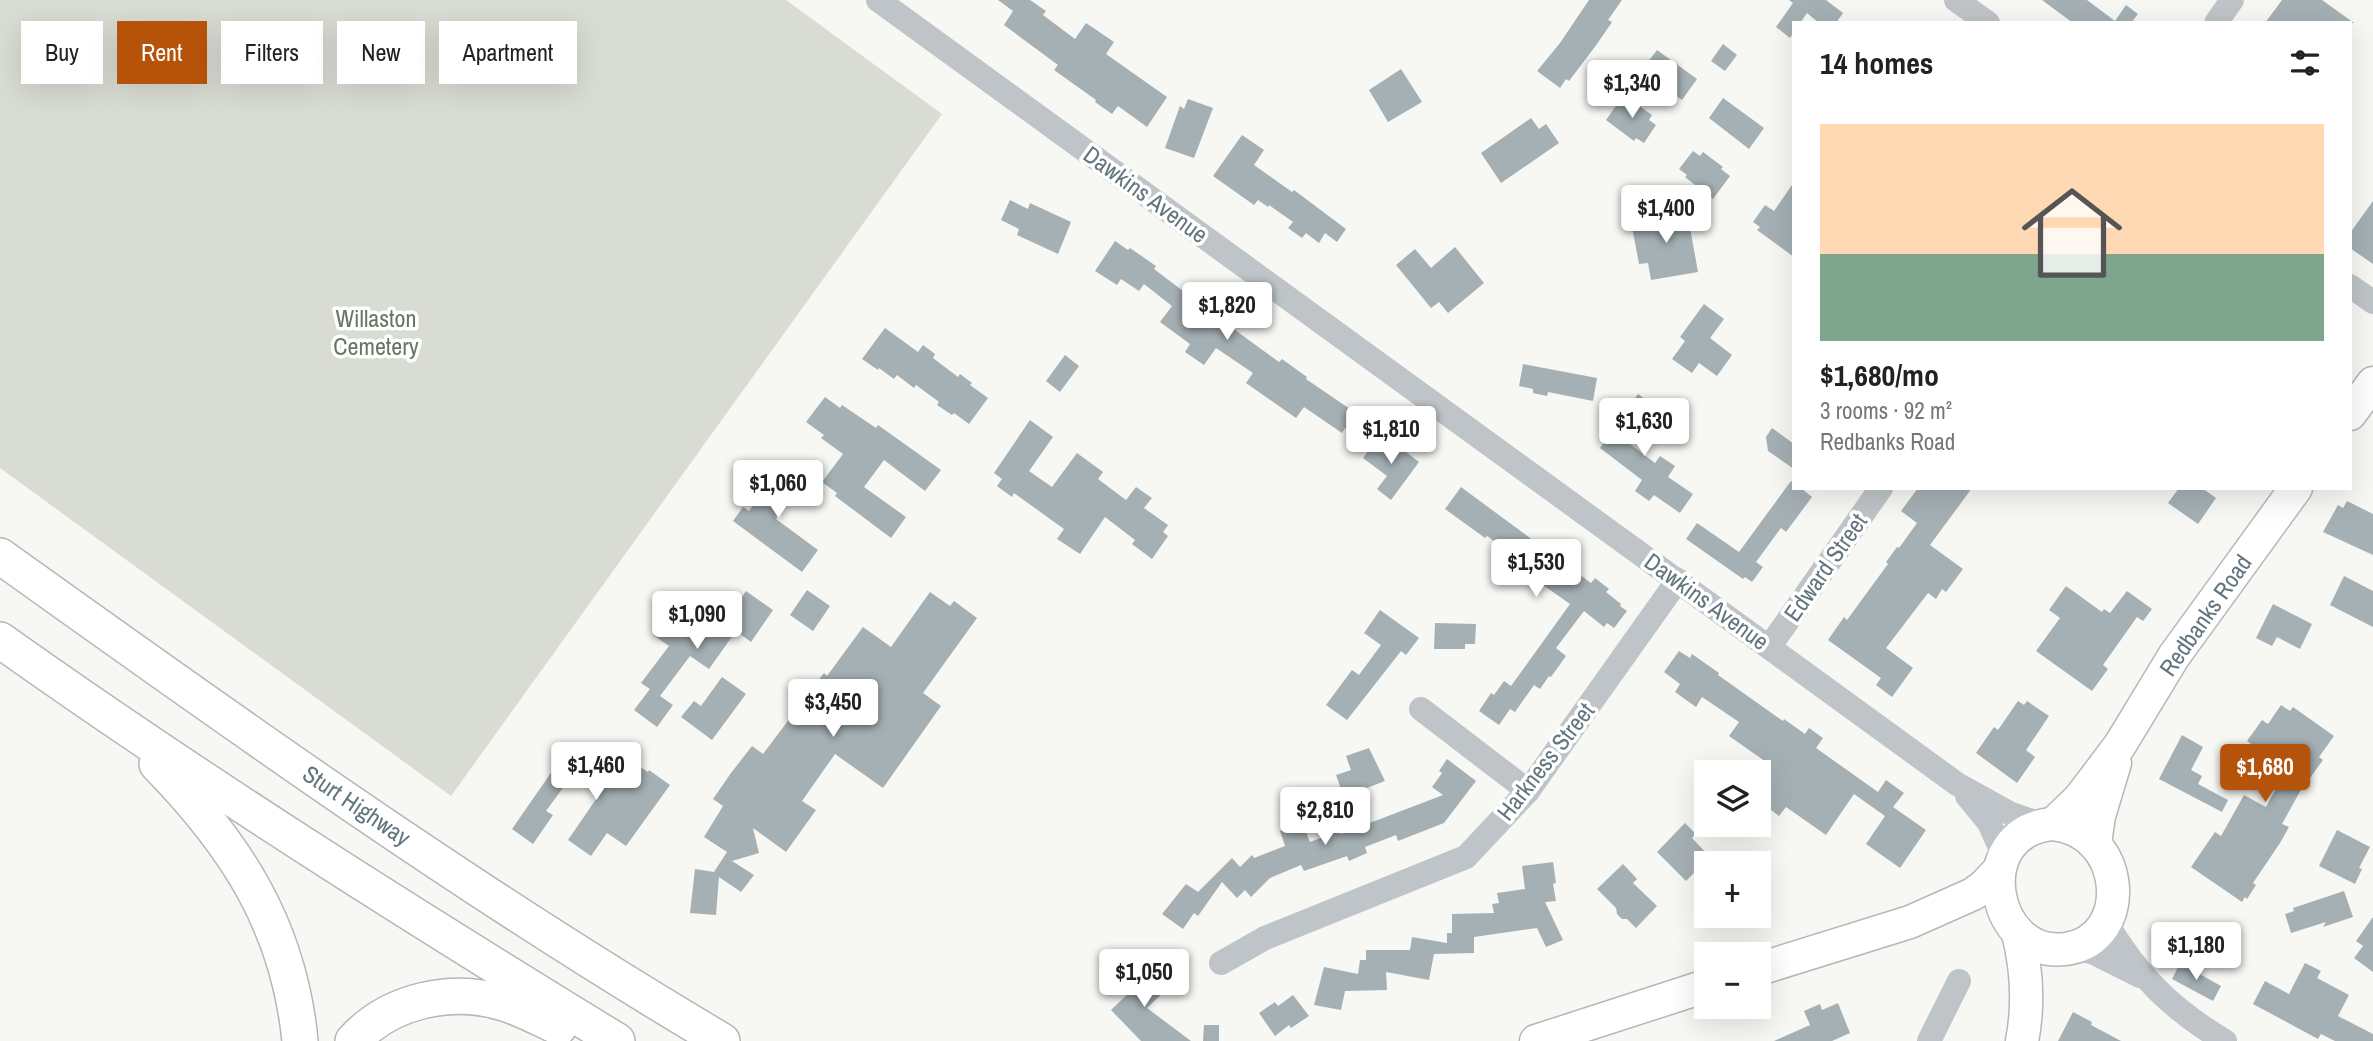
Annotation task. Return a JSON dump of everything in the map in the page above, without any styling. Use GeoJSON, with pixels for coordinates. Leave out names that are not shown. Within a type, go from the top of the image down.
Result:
{"type":"FeatureCollection","features":[{"type":"Feature","properties":{"kind":"highway","name":"Sturt Highway"},"geometry":{"type":"LineString","coordinates":[[0,556],[321,782],[510,909],[722,1041]]}},
{"type":"Feature","properties":{"kind":"highway"},"geometry":{"type":"LineString","coordinates":[[0,640],[111,719],[438,930],[617,1041]]}},
{"type":"Feature","properties":{"kind":"highway"},"geometry":{"type":"LineString","coordinates":[[111,719],[185,793],[210,822],[243,869],[257,893],[283,956],[300,1041]]}},
{"type":"Feature","properties":{"kind":"highway"},"geometry":{"type":"LineString","coordinates":[[353,1041],[372,1024],[406,1005],[425,999],[464,996],[502,1002],[587,1041]]}},
{"type":"Feature","properties":{"kind":"main road"},"geometry":{"type":"LineString","coordinates":[[2352,411],[2373,383]]}},
{"type":"Feature","properties":{"kind":"main road","name":"Redbanks Road"},"geometry":{"type":"LineString","coordinates":[[2048,824],[2080,798],[2119,745],[2174,656],[2295,490]]}},
{"type":"Feature","properties":{"kind":"main road","name":"Redbanks Road"},"geometry":{"type":"LineString","coordinates":[[2095,843],[2099,816],[2119,745]]}},
{"type":"Feature","properties":{"kind":"main road"},"geometry":{"type":"LineString","coordinates":[[1771,965],[1910,922],[1973,894],[1984,886],[2022,834],[2048,824],[2077,830],[2095,843],[2108,866],[2112,881],[2111,911],[2106,922],[2089,940],[2072,948],[2046,979],[2024,1031]]}},
{"type":"Feature","properties":{"kind":"main road"},"geometry":{"type":"LineString","coordinates":[[2001,862],[2001,899],[2014,927],[2026,974],[2024,1031]]}},
{"type":"Feature","properties":{"kind":"main road"},"geometry":{"type":"LineString","coordinates":[[1910,922],[1961,915],[1995,916],[2042,947],[2072,948]]}},
{"type":"Feature","properties":{"kind":"main road"},"geometry":{"type":"LineString","coordinates":[[1535,1041],[1596,1032],[1694,991]]}},
{"type":"Feature","properties":{"kind":"street","name":"Dawkins Avenue"},"geometry":{"type":"LineString","coordinates":[[878,0],[1957,784],[2011,814],[2048,824]]}},
{"type":"Feature","properties":{"kind":"street"},"geometry":{"type":"LineString","coordinates":[[1956,0],[1984,21]]}},
{"type":"Feature","properties":{"kind":"street"},"geometry":{"type":"LineString","coordinates":[[2217,21],[2232,0]]}},
{"type":"Feature","properties":{"kind":"street"},"geometry":{"type":"LineString","coordinates":[[2352,287],[2373,302]]}},
{"type":"Feature","properties":{"kind":"street","name":"Edward Street"},"geometry":{"type":"LineString","coordinates":[[1770,646],[1880,490]]}},
{"type":"Feature","properties":{"kind":"street","name":"Harkness Street"},"geometry":{"type":"LineString","coordinates":[[1222,963],[1265,938],[1466,857],[1528,791],[1678,580]]}},
{"type":"Feature","properties":{"kind":"street"},"geometry":{"type":"LineString","coordinates":[[1421,709],[1528,791]]}},
{"type":"Feature","properties":{"kind":"street","name":"Dawkins Avenue"},"geometry":{"type":"LineString","coordinates":[[1957,784],[1981,811],[2001,862]]}},
{"type":"Feature","properties":{"kind":"street"},"geometry":{"type":"LineString","coordinates":[[2106,922],[2143,978]]}},
{"type":"Feature","properties":{"kind":"street"},"geometry":{"type":"LineString","coordinates":[[2072,948],[2094,953],[2143,978],[2201,1027],[2225,1041]]}},
{"type":"Feature","properties":{"kind":"street"},"geometry":{"type":"LineString","coordinates":[[1929,1041],[1959,981]]}},
{"type":"Feature","properties":{"kind":"green space","name":"Willaston Cemetery"},"geometry":{"type":"Polygon","coordinates":[[[0,0],[786,0],[942,114],[451,796],[0,468],[0,0]]]}},
{"type":"Feature","properties":{"kind":"shaded area"},"geometry":{"type":"Polygon","coordinates":[[[2246,770],[2269,783],[2265,793],[2240,781],[2246,770]]]}},
{"type":"Feature","properties":{"kind":"building"},"geometry":{"type":"Polygon","coordinates":[[[998,0],[1030,0],[1046,11],[1043,15],[1075,39],[1086,23],[1114,42],[1106,54],[1167,97],[1147,127],[1118,106],[1112,114],[1054,70],[1058,65],[1004,25],[1013,11],[998,0]]]}},
{"type":"Feature","properties":{"kind":"building"},"geometry":{"type":"Polygon","coordinates":[[[1589,0],[1622,0],[1608,20],[1612,22],[1597,44],[1569,81],[1566,79],[1560,88],[1537,71],[1589,0]]]}},
{"type":"Feature","properties":{"kind":"building"},"geometry":{"type":"Polygon","coordinates":[[[1789,0],[1826,0],[1843,13],[1837,21],[1817,21],[1807,13],[1801,21],[1792,21],[1790,38],[1776,27],[1793,3],[1789,0]]]}},
{"type":"Feature","properties":{"kind":"building"},"geometry":{"type":"Polygon","coordinates":[[[2042,0],[2087,0],[2115,21],[2070,21],[2042,0]]]}},
{"type":"Feature","properties":{"kind":"building"},"geometry":{"type":"Polygon","coordinates":[[[2282,0],[2322,0],[2351,21],[2266,21],[2282,0]]]}},
{"type":"Feature","properties":{"kind":"building"},"geometry":{"type":"Polygon","coordinates":[[[2126,5],[2138,14],[2133,21],[2115,21],[2126,5]]]}},
{"type":"Feature","properties":{"kind":"building"},"geometry":{"type":"Polygon","coordinates":[[[1723,44],[1737,55],[1725,71],[1711,61],[1723,44]]]}},
{"type":"Feature","properties":{"kind":"building"},"geometry":{"type":"Polygon","coordinates":[[[1657,50],[1697,79],[1682,100],[1642,70],[1657,50]]]}},
{"type":"Feature","properties":{"kind":"building"},"geometry":{"type":"Polygon","coordinates":[[[1401,69],[1422,102],[1388,122],[1369,90],[1401,69]]]}},
{"type":"Feature","properties":{"kind":"building"},"geometry":{"type":"Polygon","coordinates":[[[1622,97],[1652,115],[1649,120],[1656,125],[1644,143],[1636,138],[1634,141],[1606,120],[1622,97]]]}},
{"type":"Feature","properties":{"kind":"building"},"geometry":{"type":"Polygon","coordinates":[[[1723,98],[1764,128],[1749,149],[1709,118],[1723,98]]]}},
{"type":"Feature","properties":{"kind":"building"},"geometry":{"type":"Polygon","coordinates":[[[1188,99],[1213,108],[1194,158],[1165,148],[1180,106],[1184,109],[1188,99]]]}},
{"type":"Feature","properties":{"kind":"building"},"geometry":{"type":"Polygon","coordinates":[[[1531,118],[1539,129],[1546,124],[1559,143],[1501,183],[1481,153],[1531,118]]]}},
{"type":"Feature","properties":{"kind":"building"},"geometry":{"type":"Polygon","coordinates":[[[1242,135],[1264,150],[1254,165],[1292,192],[1294,190],[1346,229],[1337,242],[1325,233],[1319,243],[1306,233],[1302,238],[1288,228],[1293,222],[1269,205],[1268,207],[1258,200],[1254,205],[1213,176],[1242,135]]]}},
{"type":"Feature","properties":{"kind":"building"},"geometry":{"type":"Polygon","coordinates":[[[1693,151],[1700,156],[1703,152],[1730,176],[1713,199],[1679,169],[1693,151]]]}},
{"type":"Feature","properties":{"kind":"building"},"geometry":{"type":"Polygon","coordinates":[[[1792,185],[1792,256],[1757,230],[1760,227],[1753,222],[1765,205],[1774,211],[1792,185]]]}},
{"type":"Feature","properties":{"kind":"building"},"geometry":{"type":"Polygon","coordinates":[[[1010,200],[1028,209],[1030,203],[1071,222],[1058,254],[1017,235],[1019,229],[1001,220],[1010,200]]]}},
{"type":"Feature","properties":{"kind":"building"},"geometry":{"type":"Polygon","coordinates":[[[2373,201],[2373,264],[2352,249],[2352,230],[2373,201]]]}},
{"type":"Feature","properties":{"kind":"building"},"geometry":{"type":"Polygon","coordinates":[[[1687,211],[1698,272],[1651,280],[1648,263],[1639,264],[1631,221],[1687,211]]]}},
{"type":"Feature","properties":{"kind":"building"},"geometry":{"type":"Polygon","coordinates":[[[1115,241],[1156,266],[1154,269],[1183,291],[1186,287],[1234,323],[1231,327],[1279,362],[1282,359],[1366,420],[1355,434],[1345,428],[1342,433],[1304,407],[1296,418],[1246,383],[1253,373],[1216,348],[1204,365],[1185,352],[1190,344],[1160,322],[1172,306],[1144,284],[1139,291],[1121,279],[1117,285],[1095,271],[1115,241]]]}},
{"type":"Feature","properties":{"kind":"building"},"geometry":{"type":"Polygon","coordinates":[[[1455,247],[1484,283],[1448,313],[1439,302],[1431,308],[1396,265],[1415,249],[1431,268],[1455,247]]]}},
{"type":"Feature","properties":{"kind":"building"},"geometry":{"type":"Polygon","coordinates":[[[1704,304],[1724,319],[1710,338],[1732,355],[1717,376],[1699,363],[1692,373],[1672,359],[1685,341],[1680,337],[1704,304]]]}},
{"type":"Feature","properties":{"kind":"building"},"geometry":{"type":"Polygon","coordinates":[[[885,328],[918,352],[923,345],[935,354],[933,358],[958,377],[960,374],[988,398],[969,424],[937,405],[939,402],[916,385],[914,388],[897,375],[894,379],[862,359],[885,328]]]}},
{"type":"Feature","properties":{"kind":"building"},"geometry":{"type":"Polygon","coordinates":[[[1065,355],[1079,366],[1060,392],[1046,381],[1065,355]]]}},
{"type":"Feature","properties":{"kind":"building"},"geometry":{"type":"Polygon","coordinates":[[[1523,364],[1597,378],[1593,401],[1548,392],[1547,396],[1519,386],[1523,364]]]}},
{"type":"Feature","properties":{"kind":"building"},"geometry":{"type":"Polygon","coordinates":[[[1638,394],[1657,408],[1630,444],[1655,463],[1660,456],[1675,466],[1668,477],[1693,494],[1680,513],[1654,495],[1649,501],[1635,491],[1642,480],[1600,448],[1638,394]]]}},
{"type":"Feature","properties":{"kind":"building"},"geometry":{"type":"Polygon","coordinates":[[[825,397],[876,428],[878,425],[941,470],[925,491],[884,460],[864,487],[906,517],[891,538],[835,496],[837,493],[822,482],[843,454],[821,438],[824,435],[806,422],[825,397]]]}},
{"type":"Feature","properties":{"kind":"building"},"geometry":{"type":"Polygon","coordinates":[[[1030,420],[1053,437],[1029,471],[1052,487],[1077,453],[1103,472],[1098,479],[1126,500],[1136,487],[1152,498],[1144,508],[1168,525],[1163,532],[1168,536],[1152,559],[1132,544],[1135,540],[1105,517],[1080,554],[1057,539],[1064,529],[1014,493],[1012,497],[997,486],[1002,479],[994,473],[1030,420]]]}},
{"type":"Feature","properties":{"kind":"building"},"geometry":{"type":"Polygon","coordinates":[[[1772,428],[1792,443],[1792,468],[1768,451],[1766,437],[1772,428]]]}},
{"type":"Feature","properties":{"kind":"building"},"geometry":{"type":"Polygon","coordinates":[[[1379,437],[1399,453],[1402,449],[1419,462],[1391,500],[1377,489],[1387,476],[1363,458],[1379,437]]]}},
{"type":"Feature","properties":{"kind":"building"},"geometry":{"type":"Polygon","coordinates":[[[784,464],[805,480],[776,519],[818,550],[802,572],[733,521],[743,507],[749,511],[784,464]]]}},
{"type":"Feature","properties":{"kind":"building"},"geometry":{"type":"Polygon","coordinates":[[[1791,481],[1792,490],[1803,490],[1812,497],[1786,532],[1781,528],[1756,562],[1763,567],[1752,582],[1745,577],[1743,579],[1686,539],[1697,523],[1739,552],[1791,481]]]}},
{"type":"Feature","properties":{"kind":"building"},"geometry":{"type":"Polygon","coordinates":[[[1461,487],[1591,583],[1595,578],[1609,589],[1606,592],[1627,611],[1614,628],[1607,623],[1604,627],[1584,611],[1556,648],[1566,656],[1551,677],[1549,676],[1540,689],[1534,685],[1515,712],[1510,709],[1499,725],[1479,711],[1491,693],[1494,695],[1504,681],[1511,686],[1570,604],[1536,580],[1540,574],[1445,509],[1461,487]]]}},
{"type":"Feature","properties":{"kind":"building"},"geometry":{"type":"Polygon","coordinates":[[[1917,490],[1971,490],[1930,545],[1963,569],[1946,592],[1942,589],[1936,599],[1928,593],[1886,648],[1913,668],[1892,697],[1876,685],[1881,678],[1828,640],[1844,617],[1847,620],[1888,564],[1886,562],[1917,523],[1901,511],[1917,490]]]}},
{"type":"Feature","properties":{"kind":"building"},"geometry":{"type":"Polygon","coordinates":[[[2178,490],[2205,490],[2216,498],[2198,524],[2168,503],[2178,490]]]}},
{"type":"Feature","properties":{"kind":"building"},"geometry":{"type":"Polygon","coordinates":[[[2347,501],[2373,514],[2373,555],[2323,532],[2338,505],[2343,508],[2347,501]]]}},
{"type":"Feature","properties":{"kind":"building"},"geometry":{"type":"Polygon","coordinates":[[[2344,576],[2373,591],[2373,627],[2330,605],[2344,576]]]}},
{"type":"Feature","properties":{"kind":"building"},"geometry":{"type":"Polygon","coordinates":[[[2066,586],[2102,612],[2104,609],[2110,613],[2127,591],[2152,609],[2143,621],[2137,617],[2103,665],[2108,669],[2092,691],[2036,651],[2060,618],[2049,610],[2066,586]]]}},
{"type":"Feature","properties":{"kind":"building"},"geometry":{"type":"Polygon","coordinates":[[[807,590],[830,606],[813,631],[790,615],[807,590]]]}},
{"type":"Feature","properties":{"kind":"building"},"geometry":{"type":"Polygon","coordinates":[[[746,591],[773,610],[751,642],[736,631],[709,669],[690,656],[660,696],[673,705],[657,727],[634,710],[650,689],[641,683],[669,646],[653,635],[664,619],[699,644],[722,609],[730,615],[746,591]]]}},
{"type":"Feature","properties":{"kind":"building"},"geometry":{"type":"Polygon","coordinates":[[[930,592],[950,606],[954,601],[977,618],[923,693],[941,706],[883,788],[835,754],[802,801],[816,810],[786,852],[753,828],[759,853],[732,861],[754,875],[741,892],[719,877],[716,915],[690,913],[695,869],[714,872],[727,852],[704,837],[723,806],[713,799],[731,773],[752,746],[763,754],[824,673],[827,676],[863,627],[891,647],[930,592]]]}},
{"type":"Feature","properties":{"kind":"building"},"geometry":{"type":"Polygon","coordinates":[[[2273,604],[2312,624],[2300,649],[2277,637],[2272,646],[2256,638],[2273,604]]]}},
{"type":"Feature","properties":{"kind":"building"},"geometry":{"type":"Polygon","coordinates":[[[1380,610],[1419,638],[1406,655],[1401,651],[1347,720],[1326,705],[1352,670],[1359,675],[1381,645],[1364,633],[1380,610]]]}},
{"type":"Feature","properties":{"kind":"building"},"geometry":{"type":"Polygon","coordinates":[[[1435,623],[1476,624],[1475,644],[1465,644],[1465,649],[1434,649],[1435,623]]]}},
{"type":"Feature","properties":{"kind":"building"},"geometry":{"type":"Polygon","coordinates":[[[1679,651],[1690,658],[1692,654],[1783,721],[1784,719],[1805,734],[1809,728],[1823,738],[1816,748],[1878,792],[1886,780],[1904,793],[1893,807],[1926,830],[1900,868],[1866,844],[1885,816],[1854,794],[1826,835],[1786,807],[1779,816],[1771,810],[1771,760],[1763,760],[1729,736],[1739,722],[1702,697],[1696,707],[1675,692],[1680,684],[1664,672],[1679,651]]]}},
{"type":"Feature","properties":{"kind":"building"},"geometry":{"type":"Polygon","coordinates":[[[722,677],[746,694],[712,740],[681,717],[694,701],[701,706],[722,677]]]}},
{"type":"Feature","properties":{"kind":"building"},"geometry":{"type":"Polygon","coordinates":[[[2018,701],[2024,705],[2027,701],[2049,716],[2026,750],[2035,757],[2017,783],[1976,753],[1994,727],[1998,730],[2018,701]]]}},
{"type":"Feature","properties":{"kind":"building"},"geometry":{"type":"Polygon","coordinates":[[[2281,705],[2290,711],[2293,707],[2334,736],[2319,757],[2323,760],[2310,778],[2308,777],[2282,824],[2289,827],[2253,883],[2256,885],[2242,902],[2191,867],[2215,832],[2221,836],[2244,795],[2266,807],[2287,769],[2247,741],[2262,720],[2268,724],[2281,705]]]}},
{"type":"Feature","properties":{"kind":"building"},"geometry":{"type":"Polygon","coordinates":[[[2182,735],[2203,747],[2191,770],[2202,776],[2198,784],[2228,800],[2222,812],[2159,779],[2182,735]]]}},
{"type":"Feature","properties":{"kind":"building"},"geometry":{"type":"Polygon","coordinates":[[[571,744],[623,782],[636,764],[670,785],[626,846],[607,833],[591,856],[568,840],[603,789],[576,770],[546,811],[553,815],[533,844],[512,829],[571,744]]]}},
{"type":"Feature","properties":{"kind":"building"},"geometry":{"type":"Polygon","coordinates":[[[1369,748],[1385,781],[1344,797],[1336,775],[1351,770],[1346,756],[1369,748]]]}},
{"type":"Feature","properties":{"kind":"building"},"geometry":{"type":"Polygon","coordinates":[[[1447,759],[1476,781],[1444,823],[1398,841],[1396,835],[1365,847],[1367,853],[1349,861],[1347,856],[1304,871],[1301,865],[1270,878],[1251,897],[1245,890],[1237,898],[1222,882],[1198,916],[1194,913],[1183,929],[1162,914],[1186,884],[1198,892],[1232,858],[1240,867],[1252,855],[1254,858],[1285,846],[1280,831],[1302,822],[1310,842],[1339,831],[1341,834],[1443,795],[1432,787],[1442,773],[1439,771],[1447,759]]]}},
{"type":"Feature","properties":{"kind":"building"},"geometry":{"type":"Polygon","coordinates":[[[1685,823],[1694,832],[1692,838],[1704,851],[1694,851],[1694,873],[1686,881],[1657,852],[1685,823]]]}},
{"type":"Feature","properties":{"kind":"building"},"geometry":{"type":"Polygon","coordinates":[[[2337,830],[2370,847],[2359,868],[2362,869],[2355,884],[2319,866],[2337,830]]]}},
{"type":"Feature","properties":{"kind":"building"},"geometry":{"type":"Polygon","coordinates":[[[1553,862],[1556,901],[1545,902],[1563,940],[1546,947],[1537,928],[1474,937],[1474,953],[1434,954],[1429,980],[1386,972],[1387,990],[1345,991],[1341,1010],[1314,1005],[1324,967],[1358,974],[1360,960],[1366,960],[1366,950],[1410,950],[1412,937],[1447,943],[1447,933],[1452,933],[1452,914],[1494,913],[1492,904],[1499,903],[1497,893],[1525,889],[1522,866],[1553,862]]]}},
{"type":"Feature","properties":{"kind":"building"},"geometry":{"type":"Polygon","coordinates":[[[1623,864],[1637,879],[1633,883],[1657,906],[1636,928],[1617,914],[1616,908],[1597,889],[1623,864]]]}},
{"type":"Feature","properties":{"kind":"building"},"geometry":{"type":"Polygon","coordinates":[[[2344,891],[2353,917],[2323,927],[2326,922],[2291,933],[2285,914],[2294,911],[2293,908],[2344,891]]]}},
{"type":"Feature","properties":{"kind":"building"},"geometry":{"type":"Polygon","coordinates":[[[2373,917],[2373,972],[2354,958],[2363,946],[2356,941],[2373,917]]]}},
{"type":"Feature","properties":{"kind":"building"},"geometry":{"type":"Polygon","coordinates":[[[1133,962],[1165,991],[1147,1008],[1191,1041],[1141,1041],[1111,1010],[1132,990],[1119,977],[1133,962]]]}},
{"type":"Feature","properties":{"kind":"building"},"geometry":{"type":"Polygon","coordinates":[[[2180,963],[2221,986],[2213,1001],[2172,979],[2180,963]]]}},
{"type":"Feature","properties":{"kind":"building"},"geometry":{"type":"Polygon","coordinates":[[[2305,963],[2321,971],[2317,978],[2349,995],[2338,1016],[2373,1034],[2373,1041],[2335,1041],[2321,1034],[2318,1039],[2253,1004],[2265,981],[2289,994],[2305,963]]]}},
{"type":"Feature","properties":{"kind":"building"},"geometry":{"type":"Polygon","coordinates":[[[1293,995],[1309,1016],[1291,1028],[1289,1025],[1275,1036],[1259,1013],[1275,1002],[1278,1006],[1293,995]]]}},
{"type":"Feature","properties":{"kind":"building"},"geometry":{"type":"Polygon","coordinates":[[[1838,1003],[1850,1033],[1832,1041],[1774,1041],[1810,1025],[1804,1011],[1820,1004],[1822,1010],[1838,1003]]]}},
{"type":"Feature","properties":{"kind":"building"},"geometry":{"type":"Polygon","coordinates":[[[2073,1012],[2092,1022],[2091,1025],[2121,1041],[2058,1041],[2073,1012]]]}},
{"type":"Feature","properties":{"kind":"building"},"geometry":{"type":"Polygon","coordinates":[[[1204,1025],[1219,1025],[1219,1041],[1203,1041],[1204,1025]]]}}]}
